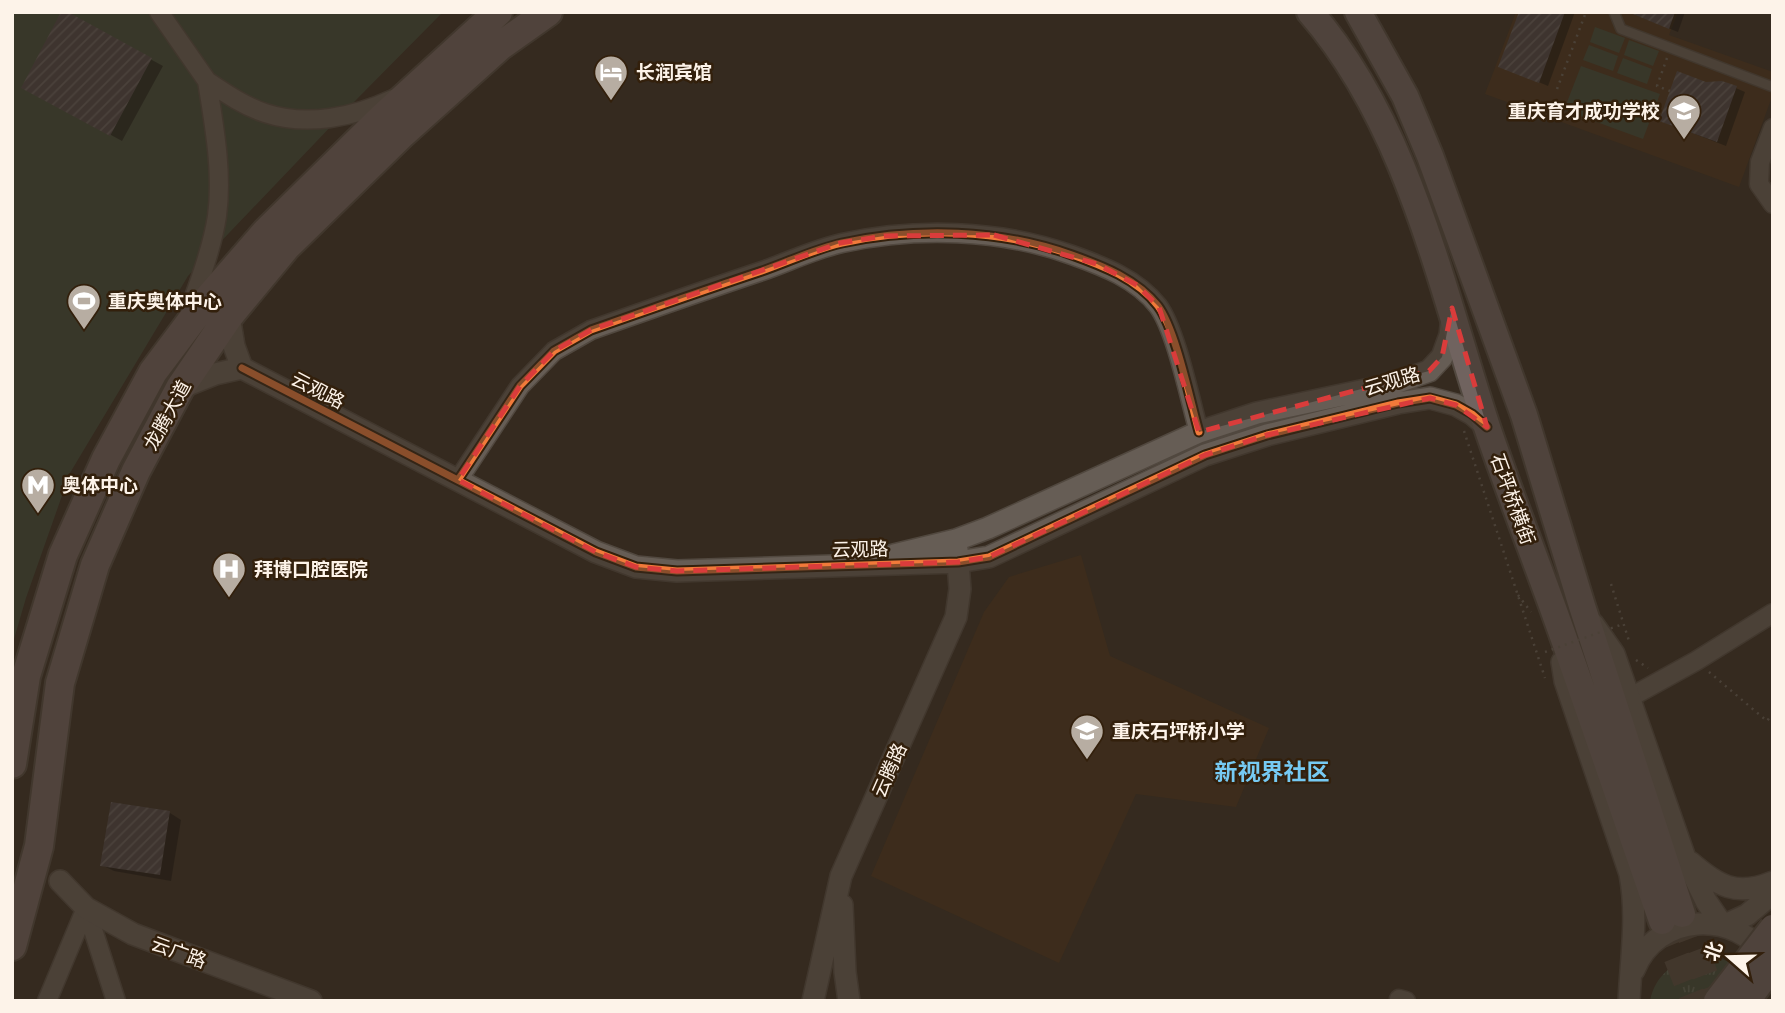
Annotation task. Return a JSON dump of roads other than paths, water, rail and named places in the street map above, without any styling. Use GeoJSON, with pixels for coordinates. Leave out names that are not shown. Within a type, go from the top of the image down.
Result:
{"type":"FeatureCollection","features":[{"type":"Feature","properties":{"kind":"highway"},"geometry":{"type":"LineString","coordinates":[[153,372],[195,294],[258,222],[473,12]]}},
{"type":"Feature","properties":{"kind":"highway","name":"龙腾大道"},"geometry":{"type":"LineString","coordinates":[[12,764],[26,676],[63,555],[106,460],[153,372],[207,300],[266,232],[412,90],[498,12]]}},
{"type":"Feature","properties":{"kind":"highway","name":"龙腾大道"},"geometry":{"type":"LineString","coordinates":[[12,946],[39,846],[60,683],[94,565],[136,471],[180,388],[229,316],[286,247],[403,133],[500,46],[548,12]]}},
{"type":"Feature","properties":{"kind":"main road","name":"石坪桥横街"},"geometry":{"type":"LineString","coordinates":[[1310,12],[1343,54],[1376,110],[1400,163],[1452,308],[1475,427],[1544,613],[1672,917],[1524,415],[1430,156],[1405,96],[1358,12]]}},
{"type":"Feature","properties":{"kind":"main road"},"geometry":{"type":"LineString","coordinates":[[1717,1001],[1773,928]]}},
{"type":"Feature","properties":{"kind":"main road"},"geometry":{"type":"LineString","coordinates":[[1747,1001],[1773,966]]}},
{"type":"Feature","properties":{"kind":"street"},"geometry":{"type":"LineString","coordinates":[[159,12],[207,81],[265,113],[290,118],[323,119],[370,110],[412,90]]}},
{"type":"Feature","properties":{"kind":"street"},"geometry":{"type":"LineString","coordinates":[[195,294],[210,251],[219,187],[214,124],[207,81]]}},
{"type":"Feature","properties":{"kind":"street"},"geometry":{"type":"LineString","coordinates":[[1773,128],[1760,162],[1759,184],[1773,204]]}},
{"type":"Feature","properties":{"kind":"street"},"geometry":{"type":"LineString","coordinates":[[458,480],[520,386],[554,351],[591,330],[840,243],[884,236],[994,235],[1051,247],[1097,264],[1137,285],[1159,307],[1172,338],[1199,432]]}},
{"type":"Feature","properties":{"kind":"street","name":"云观路"},"geometry":{"type":"LineString","coordinates":[[854,564],[956,540],[1199,432],[1257,413],[1389,385],[1429,371],[1442,357],[1450,335],[1452,308]]}},
{"type":"Feature","properties":{"kind":"street"},"geometry":{"type":"LineString","coordinates":[[180,388],[215,373],[242,368],[233,346],[229,316]]}},
{"type":"Feature","properties":{"kind":"street","name":"云观路"},"geometry":{"type":"LineString","coordinates":[[242,368],[596,552],[636,567],[677,571],[958,562],[989,557],[1205,455],[1267,435],[1398,403],[1430,398],[1456,405],[1472,414],[1475,427]]}},
{"type":"Feature","properties":{"kind":"street"},"geometry":{"type":"LineString","coordinates":[[1429,371],[1436,384],[1430,398]]}},
{"type":"Feature","properties":{"kind":"street","name":"云腾路"},"geometry":{"type":"LineString","coordinates":[[813,1001],[841,876],[956,617],[960,589],[956,540]]}},
{"type":"Feature","properties":{"kind":"street"},"geometry":{"type":"LineString","coordinates":[[1582,606],[1614,654],[1685,858],[1706,901],[1724,926]]}},
{"type":"Feature","properties":{"kind":"street"},"geometry":{"type":"LineString","coordinates":[[1544,613],[1630,874],[1635,898],[1636,925],[1630,990]]}},
{"type":"Feature","properties":{"kind":"street"},"geometry":{"type":"LineString","coordinates":[[1629,698],[1696,661],[1773,613]]}},
{"type":"Feature","properties":{"kind":"street","name":"云广路"},"geometry":{"type":"LineString","coordinates":[[39,846],[46,865],[86,908],[133,934],[311,1001]]}},
{"type":"Feature","properties":{"kind":"street"},"geometry":{"type":"LineString","coordinates":[[1685,858],[1712,881],[1733,888],[1757,888],[1773,882]]}},
{"type":"Feature","properties":{"kind":"street"},"geometry":{"type":"LineString","coordinates":[[841,876],[845,972],[849,1001]]}},
{"type":"Feature","properties":{"kind":"street"},"geometry":{"type":"LineString","coordinates":[[26,895],[42,884],[60,881]]}},
{"type":"Feature","properties":{"kind":"street"},"geometry":{"type":"LineString","coordinates":[[1724,926],[1747,915],[1773,893]]}},
{"type":"Feature","properties":{"kind":"street"},"geometry":{"type":"LineString","coordinates":[[47,1001],[86,908]]}},
{"type":"Feature","properties":{"kind":"street"},"geometry":{"type":"LineString","coordinates":[[86,908],[116,1001]]}},
{"type":"Feature","properties":{"kind":"street"},"geometry":{"type":"LineString","coordinates":[[1630,990],[1645,949],[1658,937],[1673,929],[1691,925],[1724,926],[1741,932],[1755,942],[1773,966]]}},
{"type":"Feature","properties":{"kind":"lane"},"geometry":{"type":"LineString","coordinates":[[1614,12],[1621,29],[1773,87]]}},
{"type":"Feature","properties":{"kind":"tunnel"},"geometry":{"type":"LineString","coordinates":[[1682,914],[1715,1001]]}},
{"type":"Feature","properties":{"kind":"tunnel"},"geometry":{"type":"LineString","coordinates":[[1662,921],[1694,1001]]}},
{"type":"Feature","properties":{"kind":"place","name":"长润宾馆"},"geometry":{"type":"Point","coordinates":[611,102]}},
{"type":"Feature","properties":{"kind":"place","name":"重庆育才成功学校"},"geometry":{"type":"Point","coordinates":[1684,141]}},
{"type":"Feature","properties":{"kind":"place","name":"重庆奥体中心"},"geometry":{"type":"Point","coordinates":[84,331]}},
{"type":"Feature","properties":{"kind":"place","name":"奥体中心"},"geometry":{"type":"Point","coordinates":[38,515]}},
{"type":"Feature","properties":{"kind":"place","name":"拜博口腔医院"},"geometry":{"type":"Point","coordinates":[229,599]}},
{"type":"Feature","properties":{"kind":"place","name":"重庆石坪桥小学"},"geometry":{"type":"Point","coordinates":[1087,761]}},
{"type":"Feature","properties":{"kind":"district","name":"新视界社区"},"geometry":{"type":"Point","coordinates":[1272,772]}}]}
